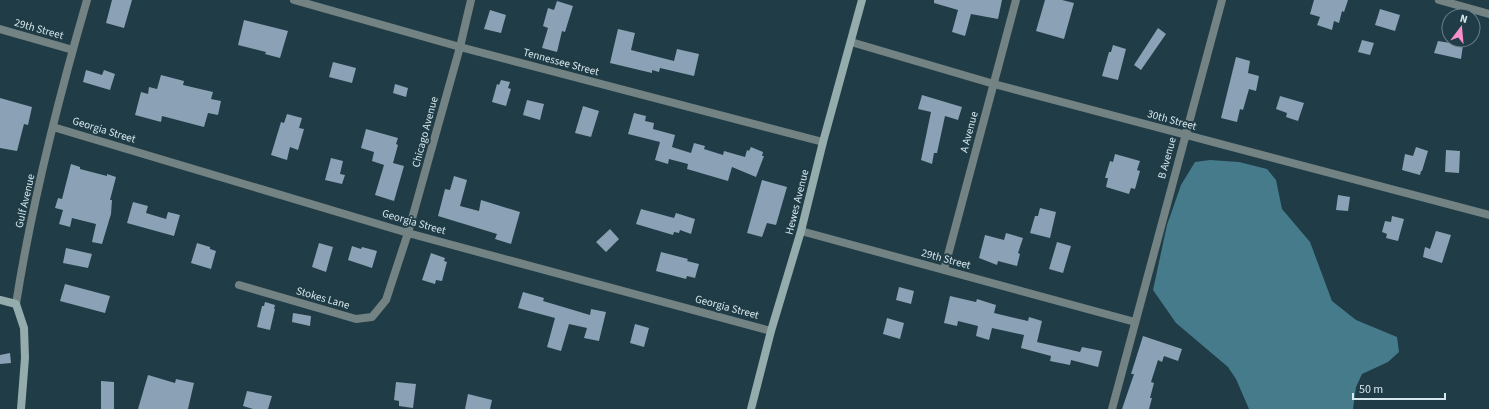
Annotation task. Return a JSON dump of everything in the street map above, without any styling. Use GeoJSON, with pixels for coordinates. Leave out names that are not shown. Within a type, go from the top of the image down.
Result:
{"type":"FeatureCollection","features":[{"type":"Feature","properties":{"kind":"main road","name":"Hewes Avenue"},"geometry":{"type":"LineString","coordinates":[[750,409],[771,331],[801,231],[823,142],[862,0]]}},
{"type":"Feature","properties":{"kind":"main road"},"geometry":{"type":"LineString","coordinates":[[0,300],[16,304]]}},
{"type":"Feature","properties":{"kind":"main road","name":"Gulf Avenue"},"geometry":{"type":"LineString","coordinates":[[16,304],[24,328],[25,350],[21,409]]}},
{"type":"Feature","properties":{"kind":"street","name":"Gulf Avenue"},"geometry":{"type":"LineString","coordinates":[[16,304],[23,262],[53,126],[72,50],[87,0]]}},
{"type":"Feature","properties":{"kind":"street","name":"Tennessee Street"},"geometry":{"type":"LineString","coordinates":[[294,0],[460,47],[823,142]]}},
{"type":"Feature","properties":{"kind":"street","name":"Chicago Avenue"},"geometry":{"type":"LineString","coordinates":[[396,269],[408,233],[460,47],[471,0]]}},
{"type":"Feature","properties":{"kind":"street","name":"A Avenue"},"geometry":{"type":"LineString","coordinates":[[944,270],[1016,0]]}},
{"type":"Feature","properties":{"kind":"street","name":"B Avenue"},"geometry":{"type":"LineString","coordinates":[[1112,409],[1222,0]]}},
{"type":"Feature","properties":{"kind":"street"},"geometry":{"type":"LineString","coordinates":[[1439,0],[1489,14]]}},
{"type":"Feature","properties":{"kind":"street","name":"29th Street"},"geometry":{"type":"LineString","coordinates":[[0,29],[72,50]]}},
{"type":"Feature","properties":{"kind":"street","name":"30th Street"},"geometry":{"type":"LineString","coordinates":[[851,42],[994,84],[1489,215]]}},
{"type":"Feature","properties":{"kind":"street","name":"Georgia Street"},"geometry":{"type":"LineString","coordinates":[[53,126],[408,233],[771,331]]}},
{"type":"Feature","properties":{"kind":"street","name":"29th Street"},"geometry":{"type":"LineString","coordinates":[[801,231],[1135,322]]}},
{"type":"Feature","properties":{"kind":"street","name":"Stokes Lane"},"geometry":{"type":"LineString","coordinates":[[240,285],[356,319],[372,317],[386,300],[396,269]]}},
{"type":"Feature","properties":{"kind":"shaded area"},"geometry":{"type":"Polygon","coordinates":[[[1210,160],[1239,162],[1267,169],[1276,180],[1282,209],[1310,242],[1332,301],[1356,320],[1397,337],[1399,352],[1388,362],[1362,374],[1356,387],[1353,409],[1249,409],[1236,379],[1228,367],[1176,323],[1153,290],[1167,225],[1181,185],[1195,162],[1210,160]]]}},
{"type":"Feature","properties":{"kind":"building"},"geometry":{"type":"Polygon","coordinates":[[[112,0],[132,0],[124,28],[106,23],[112,0]]]}},
{"type":"Feature","properties":{"kind":"building"},"geometry":{"type":"Polygon","coordinates":[[[934,0],[1002,0],[998,19],[971,14],[965,36],[952,32],[958,10],[934,3],[934,0]]]}},
{"type":"Feature","properties":{"kind":"building"},"geometry":{"type":"Polygon","coordinates":[[[1045,0],[1062,0],[1074,3],[1064,39],[1036,31],[1045,0]]]}},
{"type":"Feature","properties":{"kind":"building"},"geometry":{"type":"Polygon","coordinates":[[[1314,0],[1348,0],[1344,12],[1342,11],[1339,23],[1334,21],[1332,30],[1317,25],[1320,17],[1310,14],[1314,0]]]}},
{"type":"Feature","properties":{"kind":"building"},"geometry":{"type":"Polygon","coordinates":[[[557,1],[573,6],[565,32],[562,31],[557,52],[542,48],[548,28],[543,26],[548,8],[554,10],[557,1]]]}},
{"type":"Feature","properties":{"kind":"building"},"geometry":{"type":"Polygon","coordinates":[[[1380,9],[1400,15],[1395,31],[1375,25],[1380,9]]]}},
{"type":"Feature","properties":{"kind":"building"},"geometry":{"type":"Polygon","coordinates":[[[490,10],[506,15],[501,33],[484,29],[490,10]]]}},
{"type":"Feature","properties":{"kind":"building"},"geometry":{"type":"Polygon","coordinates":[[[244,20],[288,31],[280,58],[265,54],[266,52],[238,45],[244,20]]]}},
{"type":"Feature","properties":{"kind":"building"},"geometry":{"type":"Polygon","coordinates":[[[1158,28],[1166,34],[1141,70],[1134,65],[1158,28]]]}},
{"type":"Feature","properties":{"kind":"building"},"geometry":{"type":"Polygon","coordinates":[[[618,29],[635,33],[631,50],[674,61],[677,49],[699,54],[694,76],[660,68],[659,72],[652,70],[652,73],[610,63],[618,29]]]}},
{"type":"Feature","properties":{"kind":"building"},"geometry":{"type":"Polygon","coordinates":[[[1362,40],[1374,43],[1370,55],[1358,52],[1362,40]]]}},
{"type":"Feature","properties":{"kind":"building"},"geometry":{"type":"Polygon","coordinates":[[[1438,41],[1441,41],[1441,48],[1463,48],[1461,59],[1434,53],[1438,41]]]}},
{"type":"Feature","properties":{"kind":"building"},"geometry":{"type":"Polygon","coordinates":[[[1113,45],[1126,49],[1118,80],[1102,76],[1109,52],[1111,52],[1113,45]]]}},
{"type":"Feature","properties":{"kind":"building"},"geometry":{"type":"Polygon","coordinates":[[[1236,57],[1250,61],[1248,73],[1259,76],[1256,91],[1249,89],[1243,110],[1240,109],[1237,122],[1221,118],[1236,57]]]}},
{"type":"Feature","properties":{"kind":"building"},"geometry":{"type":"Polygon","coordinates":[[[333,62],[356,68],[352,83],[329,77],[333,62]]]}},
{"type":"Feature","properties":{"kind":"building"},"geometry":{"type":"Polygon","coordinates":[[[86,70],[102,75],[104,70],[115,74],[110,90],[83,82],[86,70]]]}},
{"type":"Feature","properties":{"kind":"building"},"geometry":{"type":"Polygon","coordinates":[[[161,75],[184,81],[183,85],[213,92],[211,99],[221,101],[218,115],[208,113],[204,127],[162,116],[161,122],[135,115],[141,92],[148,94],[149,87],[157,89],[161,75]]]}},
{"type":"Feature","properties":{"kind":"building"},"geometry":{"type":"Polygon","coordinates":[[[501,80],[510,82],[508,88],[511,89],[506,106],[492,102],[497,84],[499,85],[501,80]]]}},
{"type":"Feature","properties":{"kind":"building"},"geometry":{"type":"Polygon","coordinates":[[[395,84],[408,88],[406,97],[393,93],[395,84]]]}},
{"type":"Feature","properties":{"kind":"building"},"geometry":{"type":"Polygon","coordinates":[[[922,95],[962,107],[958,120],[945,116],[937,153],[934,153],[932,164],[921,160],[931,112],[918,109],[922,95]]]}},
{"type":"Feature","properties":{"kind":"building"},"geometry":{"type":"Polygon","coordinates":[[[1280,96],[1304,103],[1298,121],[1286,117],[1287,113],[1276,109],[1280,96]]]}},
{"type":"Feature","properties":{"kind":"building"},"geometry":{"type":"Polygon","coordinates":[[[0,98],[32,107],[28,125],[24,124],[17,151],[0,148],[0,98]]]}},
{"type":"Feature","properties":{"kind":"building"},"geometry":{"type":"Polygon","coordinates":[[[527,100],[544,104],[540,120],[523,115],[527,100]]]}},
{"type":"Feature","properties":{"kind":"building"},"geometry":{"type":"Polygon","coordinates":[[[583,106],[599,111],[591,137],[575,133],[583,106]]]}},
{"type":"Feature","properties":{"kind":"building"},"geometry":{"type":"Polygon","coordinates":[[[634,113],[646,116],[645,121],[654,123],[653,129],[675,135],[672,147],[691,153],[694,143],[705,146],[704,149],[723,155],[724,151],[745,157],[747,150],[749,151],[751,147],[763,152],[762,156],[764,156],[756,177],[732,167],[728,181],[687,169],[688,164],[669,159],[668,164],[655,160],[660,142],[628,134],[634,113]]]}},
{"type":"Feature","properties":{"kind":"building"},"geometry":{"type":"Polygon","coordinates":[[[287,114],[302,118],[299,128],[304,129],[298,150],[290,147],[287,160],[271,155],[281,122],[284,123],[287,114]]]}},
{"type":"Feature","properties":{"kind":"building"},"geometry":{"type":"Polygon","coordinates":[[[366,129],[398,138],[396,144],[398,145],[393,163],[404,166],[394,201],[375,195],[384,165],[372,161],[374,152],[361,148],[366,129]]]}},
{"type":"Feature","properties":{"kind":"building"},"geometry":{"type":"Polygon","coordinates":[[[1416,147],[1428,151],[1420,175],[1402,170],[1405,154],[1413,156],[1416,147]]]}},
{"type":"Feature","properties":{"kind":"building"},"geometry":{"type":"Polygon","coordinates":[[[1446,150],[1460,151],[1459,173],[1445,172],[1446,150]]]}},
{"type":"Feature","properties":{"kind":"building"},"geometry":{"type":"Polygon","coordinates":[[[1115,154],[1140,161],[1137,170],[1140,171],[1135,189],[1131,188],[1129,194],[1106,187],[1108,178],[1105,178],[1110,161],[1113,162],[1115,154]]]}},
{"type":"Feature","properties":{"kind":"building"},"geometry":{"type":"Polygon","coordinates":[[[331,158],[343,161],[340,174],[345,175],[342,184],[325,180],[331,158]]]}},
{"type":"Feature","properties":{"kind":"building"},"geometry":{"type":"Polygon","coordinates":[[[71,164],[80,167],[80,169],[116,177],[110,200],[112,200],[111,214],[102,244],[92,242],[96,224],[72,218],[70,227],[59,224],[63,210],[55,208],[58,198],[62,199],[71,164]]]}},
{"type":"Feature","properties":{"kind":"building"},"geometry":{"type":"Polygon","coordinates":[[[454,176],[467,180],[460,206],[479,211],[481,200],[520,212],[511,244],[495,239],[497,234],[438,216],[445,189],[450,190],[454,176]]]}},
{"type":"Feature","properties":{"kind":"building"},"geometry":{"type":"Polygon","coordinates":[[[762,180],[787,187],[776,225],[767,223],[762,237],[747,233],[762,180]]]}},
{"type":"Feature","properties":{"kind":"building"},"geometry":{"type":"Polygon","coordinates":[[[1338,195],[1350,197],[1348,211],[1336,210],[1338,195]]]}},
{"type":"Feature","properties":{"kind":"building"},"geometry":{"type":"Polygon","coordinates":[[[133,202],[148,206],[146,213],[166,219],[168,212],[180,215],[174,236],[127,223],[133,202]]]}},
{"type":"Feature","properties":{"kind":"building"},"geometry":{"type":"Polygon","coordinates":[[[1040,208],[1056,212],[1050,238],[1030,233],[1035,216],[1038,216],[1040,208]]]}},
{"type":"Feature","properties":{"kind":"building"},"geometry":{"type":"Polygon","coordinates":[[[641,209],[674,218],[676,213],[695,219],[691,234],[680,230],[679,233],[674,232],[673,235],[636,224],[641,209]]]}},
{"type":"Feature","properties":{"kind":"building"},"geometry":{"type":"Polygon","coordinates":[[[1392,216],[1404,219],[1398,241],[1386,238],[1387,234],[1382,232],[1385,221],[1391,222],[1392,216]]]}},
{"type":"Feature","properties":{"kind":"building"},"geometry":{"type":"Polygon","coordinates":[[[610,229],[619,239],[606,252],[596,242],[610,229]]]}},
{"type":"Feature","properties":{"kind":"building"},"geometry":{"type":"Polygon","coordinates":[[[1436,231],[1451,235],[1442,263],[1423,257],[1425,247],[1430,249],[1436,231]]]}},
{"type":"Feature","properties":{"kind":"building"},"geometry":{"type":"Polygon","coordinates":[[[1006,233],[1023,238],[1018,253],[1020,254],[1017,266],[998,261],[997,265],[979,258],[985,235],[1004,240],[1006,233]]]}},
{"type":"Feature","properties":{"kind":"building"},"geometry":{"type":"Polygon","coordinates":[[[1057,242],[1071,246],[1063,273],[1049,269],[1057,242]]]}},
{"type":"Feature","properties":{"kind":"building"},"geometry":{"type":"Polygon","coordinates":[[[197,243],[210,247],[210,249],[216,251],[211,269],[191,263],[197,243]]]}},
{"type":"Feature","properties":{"kind":"building"},"geometry":{"type":"Polygon","coordinates":[[[319,243],[333,247],[326,272],[312,267],[319,243]]]}},
{"type":"Feature","properties":{"kind":"building"},"geometry":{"type":"Polygon","coordinates":[[[352,246],[377,251],[372,268],[348,260],[352,246]]]}},
{"type":"Feature","properties":{"kind":"building"},"geometry":{"type":"Polygon","coordinates":[[[66,248],[92,254],[88,268],[63,263],[66,248]]]}},
{"type":"Feature","properties":{"kind":"building"},"geometry":{"type":"Polygon","coordinates":[[[661,252],[688,259],[687,261],[699,264],[695,278],[687,276],[686,279],[656,271],[661,252]]]}},
{"type":"Feature","properties":{"kind":"building"},"geometry":{"type":"Polygon","coordinates":[[[431,253],[445,258],[444,261],[447,262],[442,281],[436,280],[435,284],[422,280],[431,253]]]}},
{"type":"Feature","properties":{"kind":"building"},"geometry":{"type":"Polygon","coordinates":[[[65,284],[110,296],[105,313],[60,301],[65,284]]]}},
{"type":"Feature","properties":{"kind":"building"},"geometry":{"type":"Polygon","coordinates":[[[899,287],[914,291],[911,304],[896,300],[899,287]]]}},
{"type":"Feature","properties":{"kind":"building"},"geometry":{"type":"Polygon","coordinates":[[[523,292],[544,298],[543,301],[590,315],[591,309],[606,312],[599,341],[584,338],[587,328],[569,324],[561,351],[547,347],[555,318],[518,308],[523,292]]]}},
{"type":"Feature","properties":{"kind":"building"},"geometry":{"type":"Polygon","coordinates":[[[950,296],[976,302],[977,299],[996,305],[994,313],[1028,321],[1029,317],[1042,321],[1037,342],[1080,352],[1082,347],[1102,351],[1098,367],[1071,360],[1070,365],[1050,361],[1051,356],[1021,348],[1024,335],[992,328],[989,340],[976,336],[978,326],[958,321],[957,326],[944,323],[950,296]]]}},
{"type":"Feature","properties":{"kind":"building"},"geometry":{"type":"Polygon","coordinates":[[[265,302],[275,305],[270,330],[257,327],[262,306],[264,306],[265,302]]]}},
{"type":"Feature","properties":{"kind":"building"},"geometry":{"type":"Polygon","coordinates":[[[293,313],[311,316],[310,326],[292,322],[293,313]]]}},
{"type":"Feature","properties":{"kind":"building"},"geometry":{"type":"Polygon","coordinates":[[[887,318],[904,323],[900,339],[883,334],[887,318]]]}},
{"type":"Feature","properties":{"kind":"building"},"geometry":{"type":"Polygon","coordinates":[[[635,324],[649,328],[644,347],[630,343],[635,324]]]}},
{"type":"Feature","properties":{"kind":"building"},"geometry":{"type":"Polygon","coordinates":[[[1143,336],[1182,349],[1178,361],[1164,356],[1162,362],[1158,360],[1151,382],[1154,383],[1149,409],[1122,409],[1134,374],[1131,374],[1143,336]]]}},
{"type":"Feature","properties":{"kind":"building"},"geometry":{"type":"Polygon","coordinates":[[[10,353],[11,363],[0,364],[0,355],[10,353]]]}},
{"type":"Feature","properties":{"kind":"building"},"geometry":{"type":"Polygon","coordinates":[[[148,375],[175,383],[176,379],[194,383],[188,409],[138,409],[148,375]]]}},
{"type":"Feature","properties":{"kind":"building"},"geometry":{"type":"Polygon","coordinates":[[[101,381],[114,382],[114,409],[101,409],[101,381]]]}},
{"type":"Feature","properties":{"kind":"building"},"geometry":{"type":"Polygon","coordinates":[[[396,382],[416,384],[413,408],[399,406],[399,401],[394,400],[396,382]]]}},
{"type":"Feature","properties":{"kind":"building"},"geometry":{"type":"Polygon","coordinates":[[[247,391],[272,396],[268,409],[253,409],[243,406],[247,391]]]}},
{"type":"Feature","properties":{"kind":"building"},"geometry":{"type":"Polygon","coordinates":[[[468,394],[492,400],[490,409],[465,409],[468,394]]]}}]}
